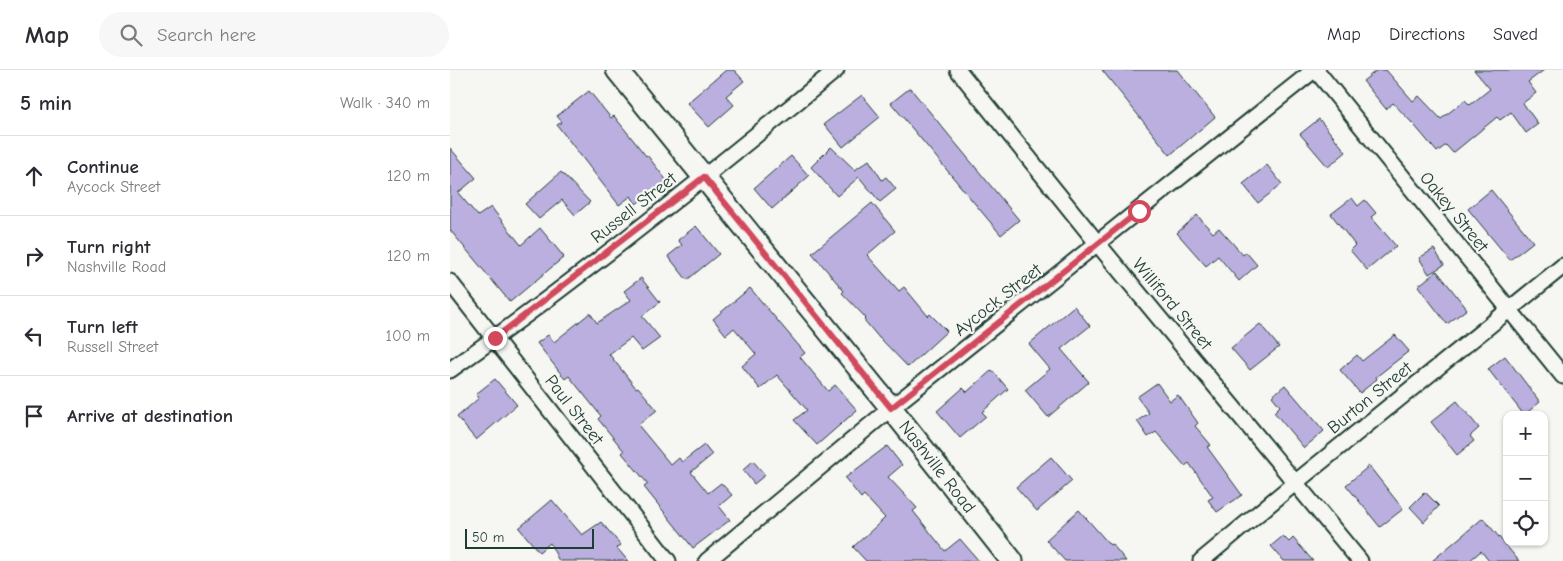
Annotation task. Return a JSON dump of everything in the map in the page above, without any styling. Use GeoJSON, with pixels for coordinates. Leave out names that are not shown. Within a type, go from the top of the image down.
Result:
{"type":"FeatureCollection","features":[{"type":"Feature","properties":{"kind":"main road","name":"Nashville Road"},"geometry":{"type":"LineString","coordinates":[[617,70],[891,408],[1012,561]]}},
{"type":"Feature","properties":{"kind":"street","name":"Russell Street"},"geometry":{"type":"LineString","coordinates":[[450,370],[495,338],[704,177],[836,70]]}},
{"type":"Feature","properties":{"kind":"street","name":"Williford Street"},"geometry":{"type":"LineString","coordinates":[[958,70],[1098,244],[1360,561]]}},
{"type":"Feature","properties":{"kind":"street","name":"Aycock Street"},"geometry":{"type":"LineString","coordinates":[[707,561],[891,408],[1315,70]]}},
{"type":"Feature","properties":{"kind":"street","name":"Oakey Street"},"geometry":{"type":"LineString","coordinates":[[1315,70],[1563,376]]}},
{"type":"Feature","properties":{"kind":"street","name":"Burton Street"},"geometry":{"type":"LineString","coordinates":[[1201,561],[1563,266]]}},
{"type":"Feature","properties":{"kind":"street","name":"Paul Street"},"geometry":{"type":"LineString","coordinates":[[450,282],[668,561]]}},
{"type":"Feature","properties":{"kind":"building"},"geometry":{"type":"Polygon","coordinates":[[[726,70],[734,70],[744,81],[726,96],[734,105],[709,127],[687,103],[726,70]]]}},
{"type":"Feature","properties":{"kind":"building"},"geometry":{"type":"Polygon","coordinates":[[[1102,70],[1177,70],[1215,117],[1170,155],[1102,70]]]}},
{"type":"Feature","properties":{"kind":"building"},"geometry":{"type":"Polygon","coordinates":[[[1377,70],[1386,70],[1413,101],[1419,96],[1441,119],[1465,100],[1470,105],[1490,89],[1474,70],[1544,70],[1528,82],[1536,93],[1523,103],[1538,124],[1526,133],[1511,112],[1500,120],[1497,117],[1453,153],[1446,145],[1437,152],[1393,103],[1386,109],[1363,81],[1377,70]]]}},
{"type":"Feature","properties":{"kind":"building"},"geometry":{"type":"Polygon","coordinates":[[[910,88],[1019,220],[1001,235],[891,103],[910,88]]]}},
{"type":"Feature","properties":{"kind":"building"},"geometry":{"type":"Polygon","coordinates":[[[589,91],[611,118],[614,116],[667,181],[636,204],[631,196],[619,205],[557,125],[562,122],[557,116],[589,91]]]}},
{"type":"Feature","properties":{"kind":"building"},"geometry":{"type":"Polygon","coordinates":[[[862,95],[880,117],[843,147],[824,124],[862,95]]]}},
{"type":"Feature","properties":{"kind":"building"},"geometry":{"type":"Polygon","coordinates":[[[1319,119],[1346,152],[1328,167],[1300,134],[1319,119]]]}},
{"type":"Feature","properties":{"kind":"building"},"geometry":{"type":"Polygon","coordinates":[[[831,147],[855,170],[869,160],[882,180],[886,177],[896,189],[880,202],[859,177],[837,196],[811,167],[831,147]]]}},
{"type":"Feature","properties":{"kind":"building"},"geometry":{"type":"Polygon","coordinates":[[[450,148],[476,178],[458,193],[478,216],[491,207],[521,245],[540,228],[564,257],[510,302],[450,230],[450,148]]]}},
{"type":"Feature","properties":{"kind":"building"},"geometry":{"type":"Polygon","coordinates":[[[791,156],[809,176],[772,209],[754,188],[791,156]]]}},
{"type":"Feature","properties":{"kind":"building"},"geometry":{"type":"Polygon","coordinates":[[[1267,165],[1282,184],[1258,203],[1243,184],[1267,165]]]}},
{"type":"Feature","properties":{"kind":"building"},"geometry":{"type":"Polygon","coordinates":[[[561,172],[590,202],[575,215],[562,200],[539,219],[525,204],[561,172]]]}},
{"type":"Feature","properties":{"kind":"building"},"geometry":{"type":"Polygon","coordinates":[[[1491,190],[1533,242],[1510,260],[1468,209],[1491,190]]]}},
{"type":"Feature","properties":{"kind":"building"},"geometry":{"type":"Polygon","coordinates":[[[1352,198],[1358,206],[1365,200],[1376,213],[1371,217],[1396,246],[1367,270],[1350,250],[1355,245],[1331,214],[1352,198]]]}},
{"type":"Feature","properties":{"kind":"building"},"geometry":{"type":"Polygon","coordinates":[[[872,203],[895,231],[867,255],[899,291],[904,287],[928,316],[930,314],[947,331],[908,367],[864,320],[866,318],[842,293],[844,291],[812,253],[872,203]]]}},
{"type":"Feature","properties":{"kind":"building"},"geometry":{"type":"Polygon","coordinates":[[[1197,215],[1213,233],[1219,228],[1243,255],[1246,252],[1257,265],[1239,281],[1218,256],[1206,266],[1177,233],[1197,215]]]}},
{"type":"Feature","properties":{"kind":"building"},"geometry":{"type":"Polygon","coordinates":[[[696,226],[719,254],[687,280],[668,256],[682,245],[678,240],[696,226]]]}},
{"type":"Feature","properties":{"kind":"building"},"geometry":{"type":"Polygon","coordinates":[[[1434,249],[1444,265],[1429,274],[1419,258],[1434,249]]]}},
{"type":"Feature","properties":{"kind":"building"},"geometry":{"type":"Polygon","coordinates":[[[1437,271],[1467,309],[1447,324],[1418,286],[1437,271]]]}},
{"type":"Feature","properties":{"kind":"building"},"geometry":{"type":"Polygon","coordinates":[[[641,278],[660,302],[642,316],[660,338],[642,351],[631,338],[609,354],[636,388],[638,387],[657,410],[638,425],[671,465],[679,458],[682,462],[704,445],[712,455],[691,472],[708,493],[721,483],[732,495],[719,506],[730,520],[693,548],[644,487],[648,484],[622,453],[624,451],[598,419],[601,416],[569,376],[565,379],[537,343],[548,335],[554,342],[590,313],[597,323],[631,300],[624,291],[641,278]]]}},
{"type":"Feature","properties":{"kind":"building"},"geometry":{"type":"Polygon","coordinates":[[[750,288],[805,353],[800,357],[828,391],[835,385],[857,410],[817,445],[794,420],[807,410],[777,375],[760,389],[742,366],[756,354],[734,328],[726,335],[713,319],[750,288]]]}},
{"type":"Feature","properties":{"kind":"building"},"geometry":{"type":"Polygon","coordinates":[[[1074,306],[1090,326],[1061,349],[1089,382],[1048,417],[1025,390],[1050,369],[1029,344],[1074,306]]]}},
{"type":"Feature","properties":{"kind":"building"},"geometry":{"type":"Polygon","coordinates":[[[1260,324],[1279,347],[1250,370],[1231,348],[1260,324]]]}},
{"type":"Feature","properties":{"kind":"building"},"geometry":{"type":"Polygon","coordinates":[[[1395,335],[1409,351],[1376,377],[1377,379],[1360,393],[1340,370],[1357,355],[1362,361],[1395,335]]]}},
{"type":"Feature","properties":{"kind":"building"},"geometry":{"type":"Polygon","coordinates":[[[1505,356],[1540,402],[1529,411],[1521,411],[1488,369],[1505,356]]]}},
{"type":"Feature","properties":{"kind":"building"},"geometry":{"type":"Polygon","coordinates":[[[992,370],[1008,389],[982,412],[986,416],[960,438],[937,411],[963,388],[967,392],[992,370]]]}},
{"type":"Feature","properties":{"kind":"building"},"geometry":{"type":"Polygon","coordinates":[[[495,379],[517,405],[476,440],[457,417],[479,398],[476,394],[495,379]]]}},
{"type":"Feature","properties":{"kind":"building"},"geometry":{"type":"Polygon","coordinates":[[[1157,383],[1170,401],[1178,395],[1198,423],[1195,426],[1211,445],[1207,447],[1242,495],[1217,512],[1208,500],[1213,497],[1189,463],[1185,466],[1156,432],[1148,437],[1137,421],[1149,413],[1137,397],[1157,383]]]}},
{"type":"Feature","properties":{"kind":"building"},"geometry":{"type":"Polygon","coordinates":[[[1285,385],[1324,431],[1304,448],[1274,412],[1280,406],[1272,396],[1285,385]]]}},
{"type":"Feature","properties":{"kind":"building"},"geometry":{"type":"Polygon","coordinates":[[[1457,401],[1479,428],[1470,436],[1474,441],[1457,455],[1431,422],[1457,401]]]}},
{"type":"Feature","properties":{"kind":"building"},"geometry":{"type":"Polygon","coordinates":[[[887,446],[902,465],[888,477],[917,508],[913,511],[945,551],[960,539],[979,561],[866,561],[853,547],[885,518],[864,495],[861,498],[845,478],[887,446]]]}},
{"type":"Feature","properties":{"kind":"building"},"geometry":{"type":"Polygon","coordinates":[[[1051,457],[1072,481],[1037,511],[1016,487],[1051,457]]]}},
{"type":"Feature","properties":{"kind":"building"},"geometry":{"type":"Polygon","coordinates":[[[753,461],[765,475],[754,484],[743,470],[753,461]]]}},
{"type":"Feature","properties":{"kind":"building"},"geometry":{"type":"Polygon","coordinates":[[[1369,466],[1403,509],[1380,527],[1346,485],[1369,466]]]}},
{"type":"Feature","properties":{"kind":"building"},"geometry":{"type":"Polygon","coordinates":[[[1425,492],[1439,506],[1424,522],[1410,507],[1425,492]]]}},
{"type":"Feature","properties":{"kind":"building"},"geometry":{"type":"Polygon","coordinates":[[[552,500],[582,535],[601,522],[621,545],[617,548],[628,561],[559,561],[550,543],[539,552],[519,528],[552,500]]]}},
{"type":"Feature","properties":{"kind":"building"},"geometry":{"type":"Polygon","coordinates":[[[1079,510],[1126,561],[1065,561],[1046,540],[1079,510]]]}},
{"type":"Feature","properties":{"kind":"building"},"geometry":{"type":"Polygon","coordinates":[[[1483,518],[1503,542],[1503,546],[1506,546],[1519,561],[1489,561],[1481,551],[1469,561],[1432,561],[1483,518]]]}},
{"type":"Feature","properties":{"kind":"building"},"geometry":{"type":"Polygon","coordinates":[[[1283,536],[1289,542],[1293,538],[1313,561],[1284,561],[1271,546],[1283,536]]]}},
{"type":"Feature","properties":{"kind":"route"},"geometry":{"type":"LineString","coordinates":[[495,338],[704,177],[891,408],[1139,211]]}}]}
